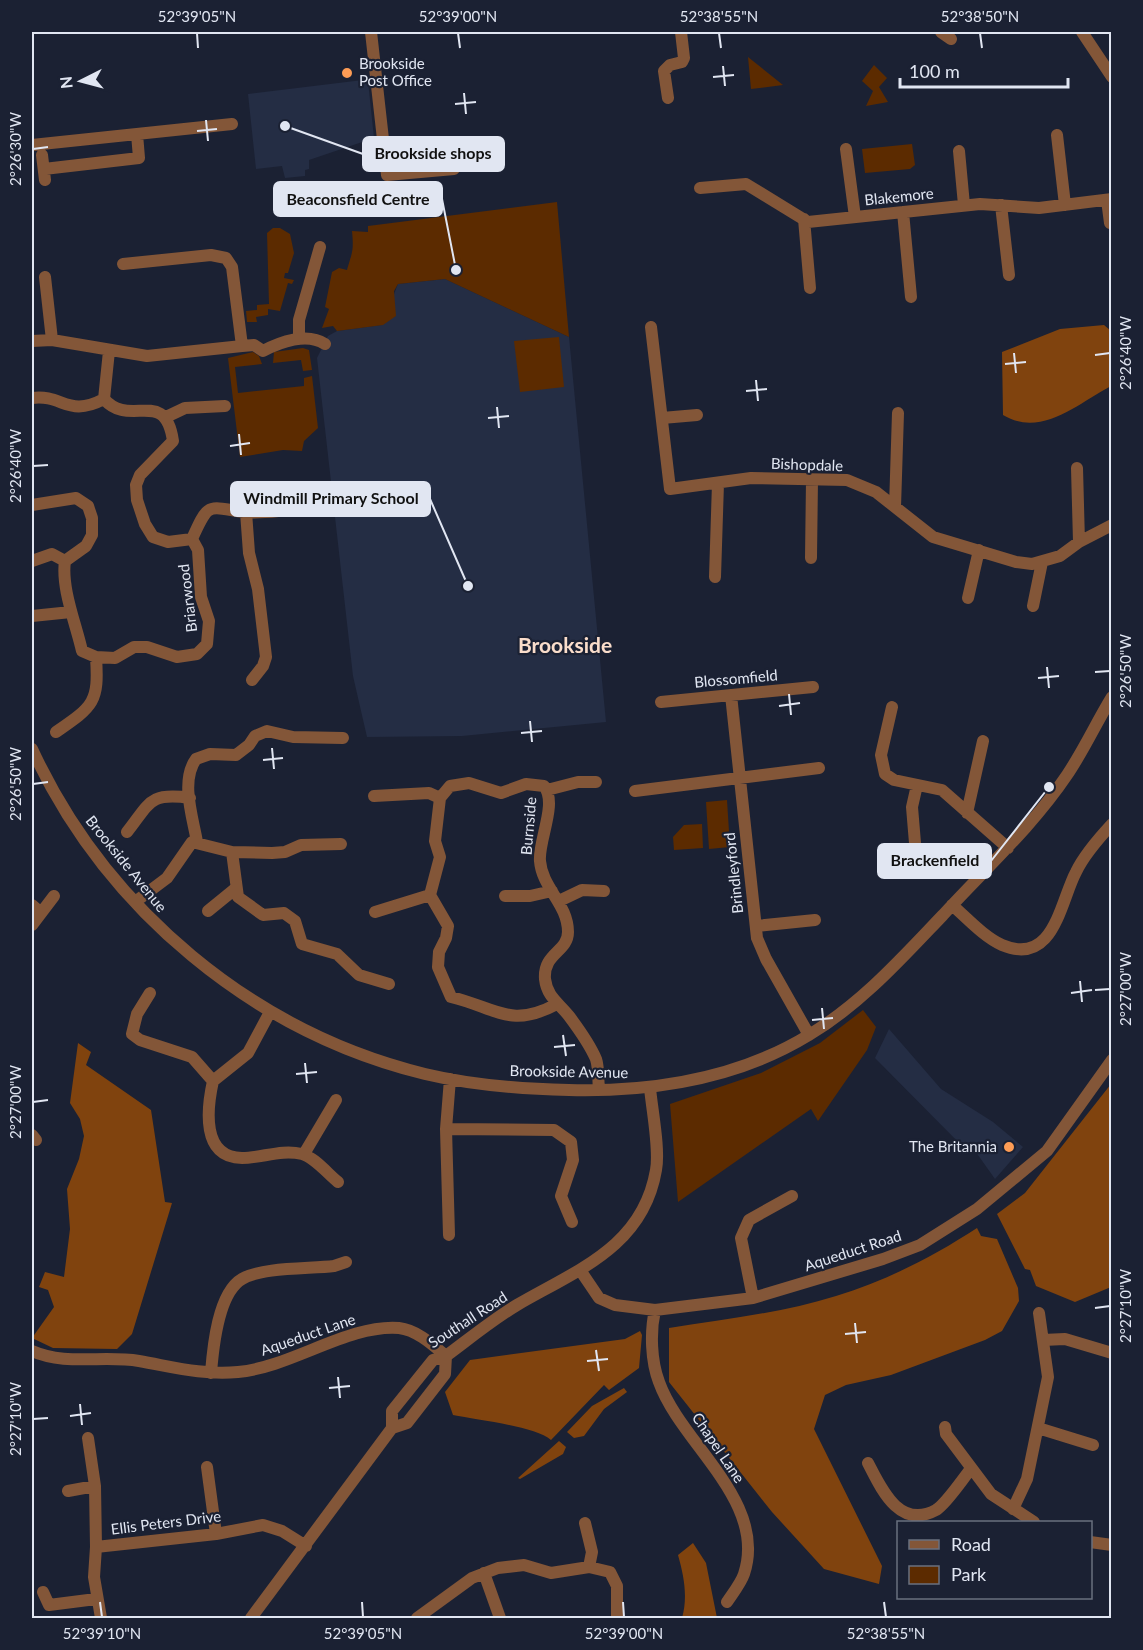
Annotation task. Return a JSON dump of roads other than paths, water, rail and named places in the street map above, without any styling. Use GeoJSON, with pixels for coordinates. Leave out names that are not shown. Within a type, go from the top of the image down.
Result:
{"type":"FeatureCollection","features":[{"type":"Feature","properties":{"kind":"street"},"geometry":{"type":"LineString","coordinates":[[371,32],[387,176],[454,169]]}},
{"type":"Feature","properties":{"kind":"street"},"geometry":{"type":"LineString","coordinates":[[668,98],[664,71],[670,65],[682,62],[684,58],[681,32]]}},
{"type":"Feature","properties":{"kind":"street"},"geometry":{"type":"LineString","coordinates":[[1082,32],[1112,77]]}},
{"type":"Feature","properties":{"kind":"street"},"geometry":{"type":"LineString","coordinates":[[32,146],[232,124]]}},
{"type":"Feature","properties":{"kind":"street"},"geometry":{"type":"LineString","coordinates":[[42,155],[44,175],[139,158],[137,134]]}},
{"type":"Feature","properties":{"kind":"street"},"geometry":{"type":"LineString","coordinates":[[1057,135],[1065,205]]}},
{"type":"Feature","properties":{"kind":"street"},"geometry":{"type":"LineString","coordinates":[[846,149],[855,217]]}},
{"type":"Feature","properties":{"kind":"street"},"geometry":{"type":"LineString","coordinates":[[959,151],[964,205]]}},
{"type":"Feature","properties":{"kind":"street"},"geometry":{"type":"LineString","coordinates":[[700,188],[746,184],[804,219],[810,288]]}},
{"type":"Feature","properties":{"kind":"street"},"geometry":{"type":"LineString","coordinates":[[1109,200],[1110,223]]}},
{"type":"Feature","properties":{"kind":"street","name":"Blakemore"},"geometry":{"type":"LineString","coordinates":[[804,219],[808,222],[964,205],[1039,208],[1109,200]]}},
{"type":"Feature","properties":{"kind":"street"},"geometry":{"type":"LineString","coordinates":[[1001,205],[1009,275]]}},
{"type":"Feature","properties":{"kind":"street"},"geometry":{"type":"LineString","coordinates":[[903,212],[912,297]]}},
{"type":"Feature","properties":{"kind":"street"},"geometry":{"type":"LineString","coordinates":[[299,339],[299,320],[320,247]]}},
{"type":"Feature","properties":{"kind":"street"},"geometry":{"type":"LineString","coordinates":[[123,264],[211,255],[226,258],[232,267],[242,346]]}},
{"type":"Feature","properties":{"kind":"street"},"geometry":{"type":"LineString","coordinates":[[45,277],[52,340]]}},
{"type":"Feature","properties":{"kind":"street","name":"Bishopdale"},"geometry":{"type":"LineString","coordinates":[[651,327],[670,489],[751,478],[847,480],[876,492],[933,537],[1016,562],[1042,562],[1060,556],[1079,542],[1112,525]]}},
{"type":"Feature","properties":{"kind":"street"},"geometry":{"type":"LineString","coordinates":[[32,341],[52,340],[110,351],[157,356],[254,345],[263,351],[299,339],[311,338],[325,344]]}},
{"type":"Feature","properties":{"kind":"street"},"geometry":{"type":"LineString","coordinates":[[110,351],[104,399],[113,409],[130,412],[151,409],[166,417],[171,425],[173,441],[140,475],[136,485],[137,500],[144,524],[153,537],[168,542],[192,539],[201,519],[209,509],[221,506],[246,512],[291,510]]}},
{"type":"Feature","properties":{"kind":"street"},"geometry":{"type":"LineString","coordinates":[[32,398],[41,397],[72,408],[84,408],[104,399]]}},
{"type":"Feature","properties":{"kind":"street"},"geometry":{"type":"LineString","coordinates":[[166,417],[185,408],[225,406]]}},
{"type":"Feature","properties":{"kind":"street"},"geometry":{"type":"LineString","coordinates":[[895,507],[898,413]]}},
{"type":"Feature","properties":{"kind":"street"},"geometry":{"type":"LineString","coordinates":[[662,418],[697,415]]}},
{"type":"Feature","properties":{"kind":"street"},"geometry":{"type":"LineString","coordinates":[[1077,468],[1079,542]]}},
{"type":"Feature","properties":{"kind":"street"},"geometry":{"type":"LineString","coordinates":[[811,558],[812,480]]}},
{"type":"Feature","properties":{"kind":"street"},"geometry":{"type":"LineString","coordinates":[[715,577],[718,483]]}},
{"type":"Feature","properties":{"kind":"street"},"geometry":{"type":"LineString","coordinates":[[32,505],[76,498],[87,506],[92,518],[92,535],[86,546],[65,561],[64,570],[71,612],[82,651],[96,657],[98,689],[92,702],[56,732]]}},
{"type":"Feature","properties":{"kind":"street"},"geometry":{"type":"LineString","coordinates":[[246,512],[249,553],[258,589],[266,657],[264,666],[252,680]]}},
{"type":"Feature","properties":{"kind":"street","name":"Briarwood"},"geometry":{"type":"LineString","coordinates":[[96,657],[115,658],[134,647],[147,647],[177,657],[197,654],[207,644],[209,621],[201,597],[198,550],[192,539]]}},
{"type":"Feature","properties":{"kind":"street"},"geometry":{"type":"LineString","coordinates":[[968,598],[979,550]]}},
{"type":"Feature","properties":{"kind":"street"},"geometry":{"type":"LineString","coordinates":[[32,561],[52,554],[65,561]]}},
{"type":"Feature","properties":{"kind":"street"},"geometry":{"type":"LineString","coordinates":[[1034,606],[1042,562]]}},
{"type":"Feature","properties":{"kind":"street"},"geometry":{"type":"LineString","coordinates":[[32,616],[71,612]]}},
{"type":"Feature","properties":{"kind":"street","name":"Blossomfield"},"geometry":{"type":"LineString","coordinates":[[661,702],[813,687]]}},
{"type":"Feature","properties":{"kind":"street","name":"Brindleyford"},"geometry":{"type":"LineString","coordinates":[[731,695],[757,938],[766,959],[809,1035]]}},
{"type":"Feature","properties":{"kind":"street","name":"Brookside Avenue"},"geometry":{"type":"LineString","coordinates":[[32,749],[45,778],[73,825],[111,875],[158,928],[207,969],[270,1012],[334,1042],[392,1064],[450,1079],[548,1089],[650,1088],[689,1081],[746,1065],[809,1035],[867,994],[1008,848],[1068,774],[1112,697]]}},
{"type":"Feature","properties":{"kind":"street"},"geometry":{"type":"LineString","coordinates":[[892,707],[881,754],[885,774],[894,780],[942,790],[1008,848]]}},
{"type":"Feature","properties":{"kind":"street"},"geometry":{"type":"LineString","coordinates":[[197,842],[190,798],[189,772],[196,759],[202,755],[236,755],[249,746],[255,736],[267,731],[293,736],[343,738]]}},
{"type":"Feature","properties":{"kind":"street"},"geometry":{"type":"LineString","coordinates":[[967,813],[983,741]]}},
{"type":"Feature","properties":{"kind":"street"},"geometry":{"type":"LineString","coordinates":[[635,791],[819,768]]}},
{"type":"Feature","properties":{"kind":"street"},"geometry":{"type":"LineString","coordinates":[[547,790],[578,782],[596,782]]}},
{"type":"Feature","properties":{"kind":"street","name":"Burnside"},"geometry":{"type":"LineString","coordinates":[[440,798],[450,786],[469,783],[501,793],[526,783],[544,786],[547,790],[545,834],[540,846],[540,862],[546,883],[556,896],[566,919],[568,934],[565,944],[552,955],[547,963],[545,977],[547,990],[556,1005],[568,1014],[596,1059],[599,1090]]}},
{"type":"Feature","properties":{"kind":"street"},"geometry":{"type":"LineString","coordinates":[[916,855],[912,807],[917,785]]}},
{"type":"Feature","properties":{"kind":"street"},"geometry":{"type":"LineString","coordinates":[[374,796],[429,793],[440,798],[435,841],[440,857],[430,895],[442,912],[448,926],[438,967],[451,997],[520,1018],[539,1014],[556,1005]]}},
{"type":"Feature","properties":{"kind":"street"},"geometry":{"type":"LineString","coordinates":[[127,832],[153,799],[163,795],[190,798]]}},
{"type":"Feature","properties":{"kind":"street"},"geometry":{"type":"LineString","coordinates":[[952,905],[1002,945],[1018,948],[1040,943],[1051,934],[1076,871],[1112,824]]}},
{"type":"Feature","properties":{"kind":"street"},"geometry":{"type":"LineString","coordinates":[[135,902],[167,878],[192,842],[232,852],[285,852],[300,845],[341,843]]}},
{"type":"Feature","properties":{"kind":"street"},"geometry":{"type":"LineString","coordinates":[[232,852],[235,889],[238,897],[263,915],[284,913],[295,921],[302,944],[337,954],[360,975],[389,984]]}},
{"type":"Feature","properties":{"kind":"street"},"geometry":{"type":"LineString","coordinates":[[208,911],[235,889]]}},
{"type":"Feature","properties":{"kind":"street"},"geometry":{"type":"LineString","coordinates":[[505,896],[556,896],[582,890],[604,891]]}},
{"type":"Feature","properties":{"kind":"street"},"geometry":{"type":"LineString","coordinates":[[375,912],[430,895]]}},
{"type":"Feature","properties":{"kind":"street"},"geometry":{"type":"LineString","coordinates":[[32,925],[36,909],[54,896]]}},
{"type":"Feature","properties":{"kind":"street"},"geometry":{"type":"LineString","coordinates":[[756,926],[815,920]]}},
{"type":"Feature","properties":{"kind":"street"},"geometry":{"type":"LineString","coordinates":[[150,993],[137,1014],[132,1034],[140,1040],[192,1057],[213,1081]]}},
{"type":"Feature","properties":{"kind":"street"},"geometry":{"type":"LineString","coordinates":[[270,1012],[248,1053],[213,1081],[206,1114],[209,1132],[217,1147],[231,1156],[242,1158],[284,1153],[304,1154],[338,1182]]}},
{"type":"Feature","properties":{"kind":"street","name":"Aqueduct Road"},"geometry":{"type":"LineString","coordinates":[[580,1270],[599,1298],[615,1305],[655,1310],[753,1298],[920,1245],[976,1209],[1047,1151],[1112,1060]]}},
{"type":"Feature","properties":{"kind":"street"},"geometry":{"type":"LineString","coordinates":[[449,1235],[446,1129],[450,1079]]}},
{"type":"Feature","properties":{"kind":"street","name":"Southall Road"},"geometry":{"type":"LineString","coordinates":[[251,1618],[392,1428],[392,1411],[433,1360],[446,1356],[514,1306],[580,1270],[627,1235],[647,1204],[657,1168],[650,1088]]}},
{"type":"Feature","properties":{"kind":"street"},"geometry":{"type":"LineString","coordinates":[[304,1154],[336,1100]]}},
{"type":"Feature","properties":{"kind":"street"},"geometry":{"type":"LineString","coordinates":[[446,1129],[554,1130],[571,1142],[573,1160],[561,1196],[572,1222]]}},
{"type":"Feature","properties":{"kind":"street"},"geometry":{"type":"LineString","coordinates":[[753,1298],[741,1238],[748,1220],[792,1196]]}},
{"type":"Feature","properties":{"kind":"street"},"geometry":{"type":"LineString","coordinates":[[211,1373],[213,1345],[224,1303],[241,1279],[258,1273],[334,1266],[346,1262]]}},
{"type":"Feature","properties":{"kind":"street","name":"Chapel Lane"},"geometry":{"type":"LineString","coordinates":[[655,1310],[653,1351],[659,1383],[733,1496],[745,1524],[748,1554],[744,1575],[727,1602]]}},
{"type":"Feature","properties":{"kind":"street"},"geometry":{"type":"LineString","coordinates":[[1013,1509],[1027,1479],[1048,1377],[1039,1313]]}},
{"type":"Feature","properties":{"kind":"street","name":"Aqueduct Lane"},"geometry":{"type":"LineString","coordinates":[[32,1351],[48,1358],[137,1360],[188,1372],[240,1372],[279,1364],[369,1330],[401,1328],[424,1339],[446,1356]]}},
{"type":"Feature","properties":{"kind":"street"},"geometry":{"type":"LineString","coordinates":[[1043,1340],[1065,1339],[1112,1353]]}},
{"type":"Feature","properties":{"kind":"street"},"geometry":{"type":"LineString","coordinates":[[392,1428],[407,1423],[445,1374],[446,1356]]}},
{"type":"Feature","properties":{"kind":"street"},"geometry":{"type":"LineString","coordinates":[[945,1427],[946,1434],[970,1470],[991,1494],[1032,1521]]}},
{"type":"Feature","properties":{"kind":"street"},"geometry":{"type":"LineString","coordinates":[[1038,1428],[1093,1445]]}},
{"type":"Feature","properties":{"kind":"street"},"geometry":{"type":"LineString","coordinates":[[88,1438],[95,1486],[96,1547]]}},
{"type":"Feature","properties":{"kind":"street"},"geometry":{"type":"LineString","coordinates":[[868,1463],[884,1494],[899,1511],[919,1514],[937,1509],[970,1470]]}},
{"type":"Feature","properties":{"kind":"street"},"geometry":{"type":"LineString","coordinates":[[207,1467],[216,1534]]}},
{"type":"Feature","properties":{"kind":"street"},"geometry":{"type":"LineString","coordinates":[[68,1491],[95,1486]]}},
{"type":"Feature","properties":{"kind":"street"},"geometry":{"type":"LineString","coordinates":[[585,1523],[592,1552],[589,1567]]}},
{"type":"Feature","properties":{"kind":"street","name":"Ellis Peters Drive"},"geometry":{"type":"LineString","coordinates":[[101,1618],[94,1577],[96,1547],[216,1534],[263,1525],[282,1531],[306,1546]]}},
{"type":"Feature","properties":{"kind":"street"},"geometry":{"type":"LineString","coordinates":[[1092,1542],[1112,1545]]}},
{"type":"Feature","properties":{"kind":"street"},"geometry":{"type":"LineString","coordinates":[[417,1618],[446,1595],[484,1573],[498,1568],[524,1565],[551,1574],[589,1567],[610,1572],[617,1586],[617,1618]]}},
{"type":"Feature","properties":{"kind":"street"},"geometry":{"type":"LineString","coordinates":[[484,1573],[500,1618]]}},
{"type":"Feature","properties":{"kind":"street"},"geometry":{"type":"LineString","coordinates":[[43,1592],[49,1605],[96,1599]]}},
{"type":"Feature","properties":{"kind":"place","name":"Brookside Post Office"},"geometry":{"type":"Point","coordinates":[347,73]}},
{"type":"Feature","properties":{"kind":"place","name":"Brookside shops"},"geometry":{"type":"Point","coordinates":[285,126]}},
{"type":"Feature","properties":{"kind":"place","name":"Beaconsfield Centre"},"geometry":{"type":"Point","coordinates":[456,270]}},
{"type":"Feature","properties":{"kind":"place","name":"Windmill Primary School"},"geometry":{"type":"Point","coordinates":[468,586]}},
{"type":"Feature","properties":{"kind":"place","name":"Brackenfield"},"geometry":{"type":"Point","coordinates":[1049,787]}},
{"type":"Feature","properties":{"kind":"place","name":"The Britannia"},"geometry":{"type":"Point","coordinates":[1009,1147]}},
{"type":"Feature","properties":{"kind":"district","name":"Brookside"},"geometry":{"type":"Point","coordinates":[565,646]}}]}
